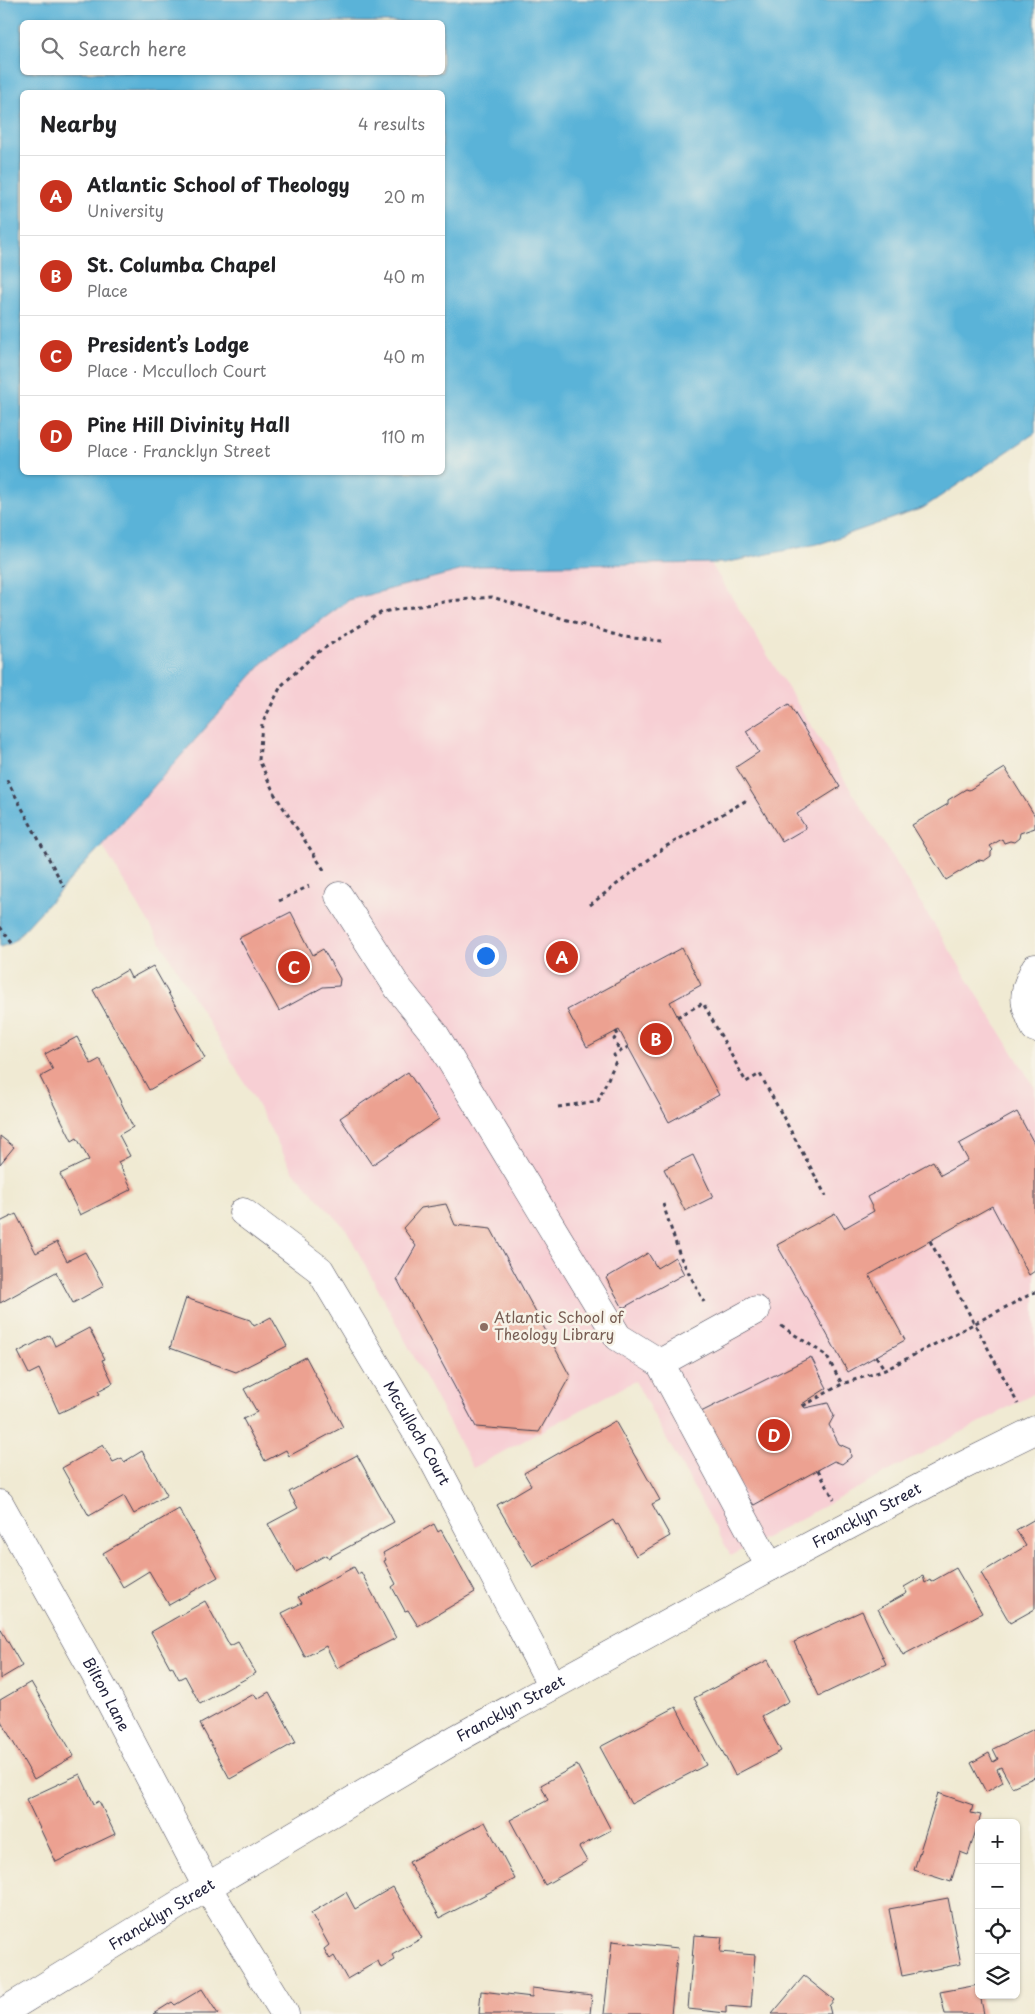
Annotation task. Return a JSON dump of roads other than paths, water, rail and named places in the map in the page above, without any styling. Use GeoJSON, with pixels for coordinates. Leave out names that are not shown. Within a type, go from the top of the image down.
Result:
{"type":"FeatureCollection","features":[{"type":"Feature","properties":{"kind":"street"},"geometry":{"type":"LineString","coordinates":[[339,896],[398,988],[434,1033],[618,1337],[660,1363],[770,1568]]}},
{"type":"Feature","properties":{"kind":"street"},"geometry":{"type":"LineString","coordinates":[[1035,968],[1023,992],[1028,1014],[1035,1028]]}},
{"type":"Feature","properties":{"kind":"street","name":"Mcculloch Court"},"geometry":{"type":"LineString","coordinates":[[243,1212],[320,1270],[433,1460],[552,1686]]}},
{"type":"Feature","properties":{"kind":"street"},"geometry":{"type":"LineString","coordinates":[[660,1363],[756,1310]]}},
{"type":"Feature","properties":{"kind":"street","name":"Francklyn Street"},"geometry":{"type":"LineString","coordinates":[[0,2014],[207,1886],[447,1744],[942,1476],[1034,1431]]}},
{"type":"Feature","properties":{"kind":"street","name":"Bilton Lane"},"geometry":{"type":"LineString","coordinates":[[0,1504],[105,1692],[207,1886],[285,2014]]}},
{"type":"Feature","properties":{"kind":"water"},"geometry":{"type":"Polygon","coordinates":[[[0,0],[1035,0],[1035,433],[923,508],[822,543],[724,563],[478,566],[349,600],[264,662],[102,845],[12,943],[0,947],[0,0]]]}},
{"type":"Feature","properties":{"kind":"place","name":"Atlantic School of Theology"},"geometry":{"type":"Point","coordinates":[562,957]}},
{"type":"Feature","properties":{"kind":"place","name":"President’s Lodge"},"geometry":{"type":"Point","coordinates":[294,967]}},
{"type":"Feature","properties":{"kind":"place","name":"St. Columba Chapel"},"geometry":{"type":"Point","coordinates":[656,1039]}},
{"type":"Feature","properties":{"kind":"place","name":"Atlantic School of Theology Library"},"geometry":{"type":"Point","coordinates":[484,1327]}},
{"type":"Feature","properties":{"kind":"place","name":"Pine Hill Divinity Hall"},"geometry":{"type":"Point","coordinates":[774,1435]}}]}
